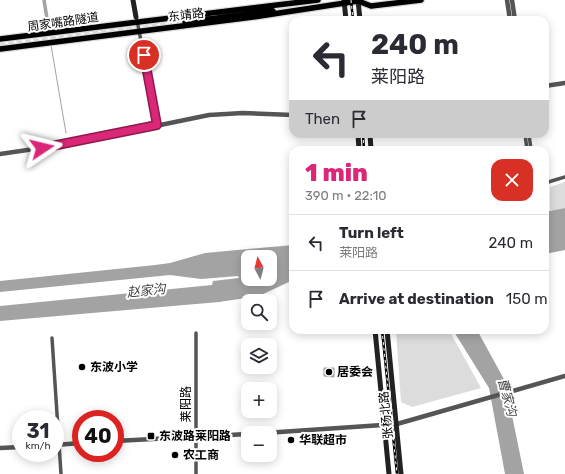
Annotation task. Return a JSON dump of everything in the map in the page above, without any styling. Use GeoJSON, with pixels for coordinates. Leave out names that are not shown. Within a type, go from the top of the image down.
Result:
{"type":"FeatureCollection","features":[{"type":"Feature","properties":{"kind":"main road"},"geometry":{"type":"LineString","coordinates":[[133,0],[137,20]]}},
{"type":"Feature","properties":{"kind":"main road","name":"东靖路"},"geometry":{"type":"LineString","coordinates":[[0,40],[130,23],[137,20],[318,0]]}},
{"type":"Feature","properties":{"kind":"main road"},"geometry":{"type":"LineString","coordinates":[[358,0],[360,16]]}},
{"type":"Feature","properties":{"kind":"main road","name":"东靖路"},"geometry":{"type":"LineString","coordinates":[[0,49],[254,17],[345,1],[358,0],[371,6],[421,0]]}},
{"type":"Feature","properties":{"kind":"main road"},"geometry":{"type":"LineString","coordinates":[[345,1],[346,16]]}},
{"type":"Feature","properties":{"kind":"main road"},"geometry":{"type":"LineString","coordinates":[[186,22],[332,4]]}},
{"type":"Feature","properties":{"kind":"main road","name":"周家嘴路隧道"},"geometry":{"type":"LineString","coordinates":[[0,40],[54,35],[130,23]]}},
{"type":"Feature","properties":{"kind":"main road","name":"张杨北路"},"geometry":{"type":"LineString","coordinates":[[375,334],[389,474]]}},
{"type":"Feature","properties":{"kind":"main road","name":"张杨北路"},"geometry":{"type":"LineString","coordinates":[[387,334],[401,474]]}},
{"type":"Feature","properties":{"kind":"street"},"geometry":{"type":"LineString","coordinates":[[507,0],[509,16]]}},
{"type":"Feature","properties":{"kind":"street"},"geometry":{"type":"LineString","coordinates":[[512,0],[514,16]]}},
{"type":"Feature","properties":{"kind":"street"},"geometry":{"type":"LineString","coordinates":[[137,20],[157,125]]}},
{"type":"Feature","properties":{"kind":"street"},"geometry":{"type":"LineString","coordinates":[[549,85],[565,83]]}},
{"type":"Feature","properties":{"kind":"street"},"geometry":{"type":"LineString","coordinates":[[0,154],[68,144],[157,125],[224,114],[289,115]]}},
{"type":"Feature","properties":{"kind":"street"},"geometry":{"type":"LineString","coordinates":[[549,182],[565,177]]}},
{"type":"Feature","properties":{"kind":"street","name":"莱阳路"},"geometry":{"type":"LineString","coordinates":[[196,333],[196,474]]}},
{"type":"Feature","properties":{"kind":"street"},"geometry":{"type":"LineString","coordinates":[[52,338],[55,410]]}},
{"type":"Feature","properties":{"kind":"street"},"geometry":{"type":"LineString","coordinates":[[277,432],[397,424],[565,376]]}},
{"type":"Feature","properties":{"kind":"street"},"geometry":{"type":"LineString","coordinates":[[124,441],[241,434]]}},
{"type":"Feature","properties":{"kind":"street"},"geometry":{"type":"LineString","coordinates":[[0,448],[12,447]]}},
{"type":"Feature","properties":{"kind":"street"},"geometry":{"type":"LineString","coordinates":[[59,462],[61,474]]}},
{"type":"Feature","properties":{"kind":"shaded area"},"geometry":{"type":"Polygon","coordinates":[[[565,182],[565,208],[552,211],[550,210],[550,187],[565,182]]]}},
{"type":"Feature","properties":{"kind":"shaded area"},"geometry":{"type":"Polygon","coordinates":[[[396,334],[451,334],[481,388],[412,407],[401,402],[396,334]]]}},
{"type":"Feature","properties":{"kind":"water"},"geometry":{"type":"Polygon","coordinates":[[[565,208],[565,250],[549,253],[549,211],[565,208]]]}},
{"type":"Feature","properties":{"kind":"water","name":"赵家沟"},"geometry":{"type":"Polygon","coordinates":[[[289,245],[289,282],[263,294],[241,294],[241,299],[219,302],[0,321],[0,306],[212,285],[213,281],[239,278],[238,276],[201,279],[170,275],[0,292],[0,281],[170,263],[205,253],[289,245]]]}},
{"type":"Feature","properties":{"kind":"water","name":"曹家沟"},"geometry":{"type":"Polygon","coordinates":[[[479,334],[505,381],[524,474],[505,474],[489,388],[456,335],[479,334]]]}},
{"type":"Feature","properties":{"kind":"building","name":"居委会"},"geometry":{"type":"Polygon","coordinates":[[[324,368],[334,368],[334,377],[324,376],[324,368]]]}},
{"type":"Feature","properties":{"kind":"waterway"},"geometry":{"type":"LineString","coordinates":[[44,0],[49,31]]}},
{"type":"Feature","properties":{"kind":"waterway"},"geometry":{"type":"LineString","coordinates":[[51,45],[66,133]]}},
{"type":"Feature","properties":{"kind":"tunnel"},"geometry":{"type":"LineString","coordinates":[[0,46],[185,22]]}},
{"type":"Feature","properties":{"kind":"railway"},"geometry":{"type":"LineString","coordinates":[[351,0],[353,16]]}},
{"type":"Feature","properties":{"kind":"railway"},"geometry":{"type":"LineString","coordinates":[[363,138],[364,146]]}},
{"type":"Feature","properties":{"kind":"railway"},"geometry":{"type":"LineString","coordinates":[[382,334],[397,474]]}},
{"type":"Feature","properties":{"kind":"place","name":"东波小学"},"geometry":{"type":"Point","coordinates":[82,367]}},
{"type":"Feature","properties":{"kind":"place","name":"居委会"},"geometry":{"type":"Point","coordinates":[329,372]}},
{"type":"Feature","properties":{"kind":"place","name":"东波路莱阳路"},"geometry":{"type":"Point","coordinates":[151,436]}},
{"type":"Feature","properties":{"kind":"place","name":"华联超市"},"geometry":{"type":"Point","coordinates":[291,440]}},
{"type":"Feature","properties":{"kind":"place","name":"农工商"},"geometry":{"type":"Point","coordinates":[175,455]}},
{"type":"Feature","properties":{"kind":"route"},"geometry":{"type":"LineString","coordinates":[[42,148],[157,125],[144,55]]}}]}
